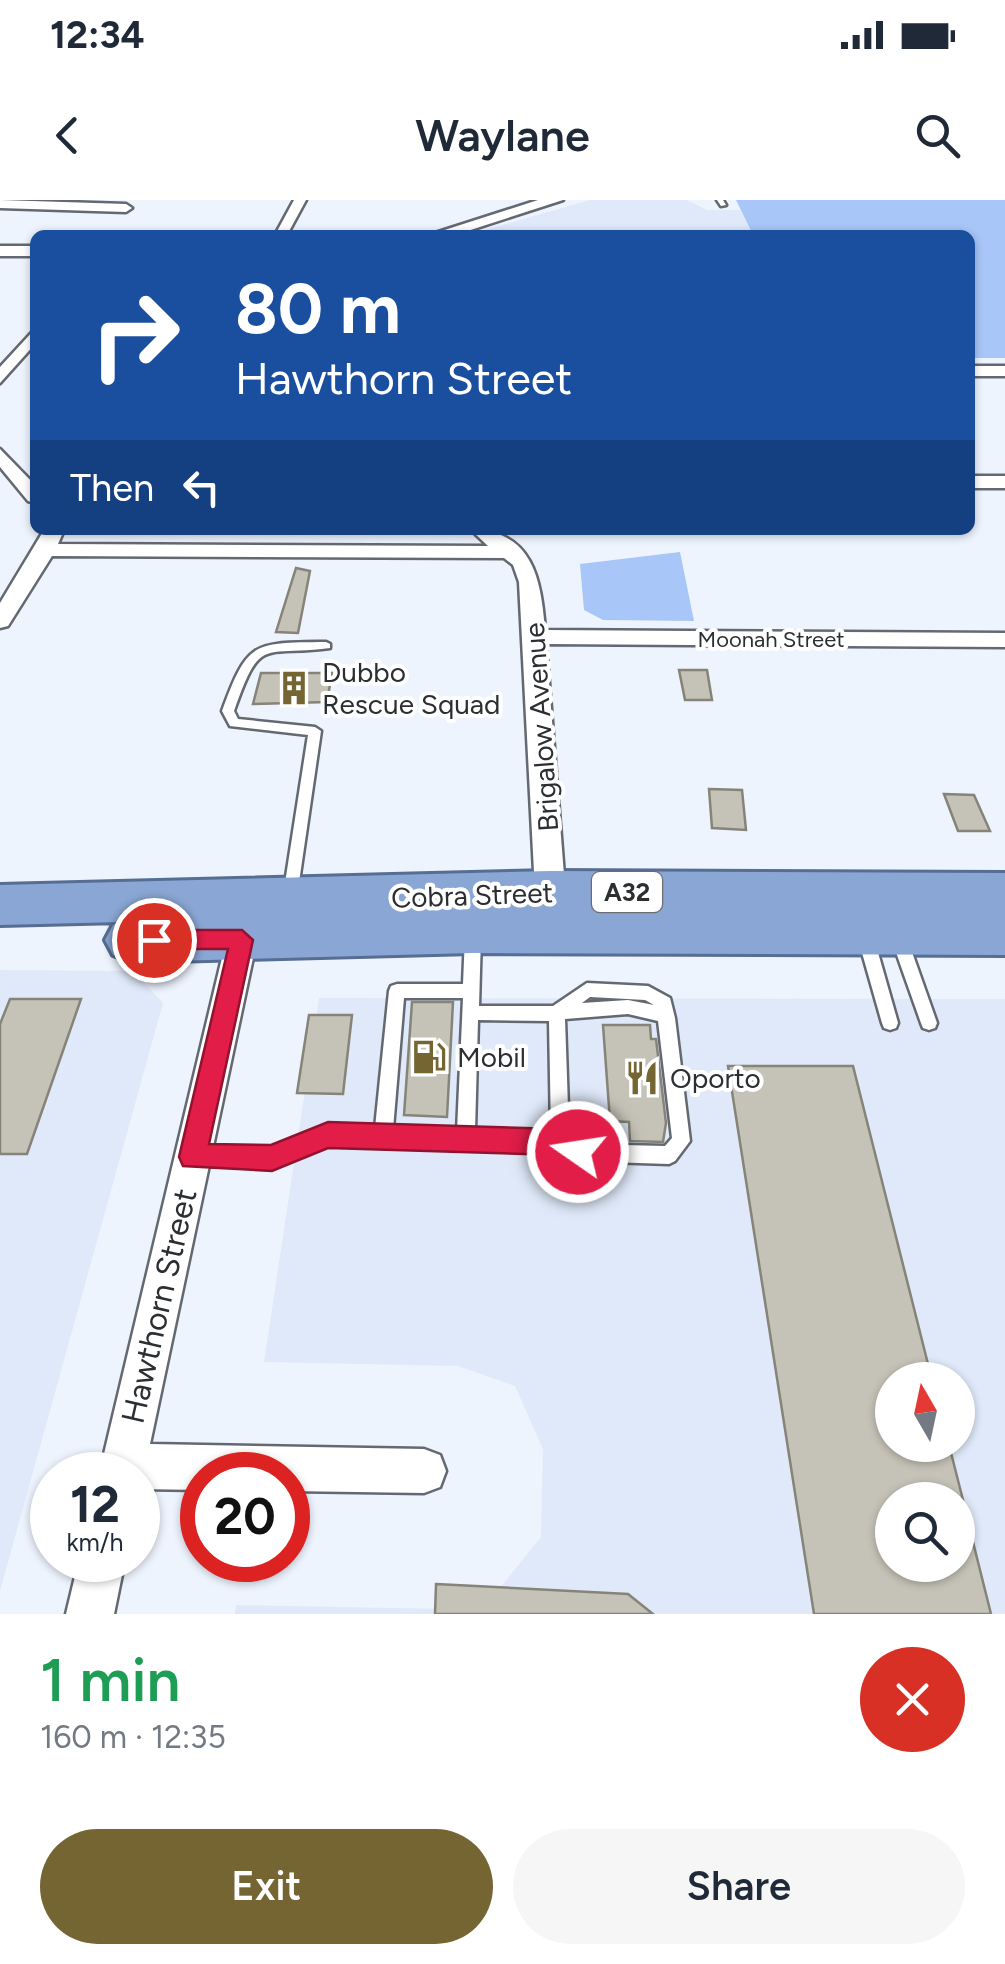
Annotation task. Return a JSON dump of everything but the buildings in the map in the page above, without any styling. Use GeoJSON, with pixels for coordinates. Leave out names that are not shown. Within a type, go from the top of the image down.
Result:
{"type":"FeatureCollection","features":[{"type":"Feature","properties":{"kind":"highway","name":"Cobra Street"},"geometry":{"type":"LineString","coordinates":[[0,939],[550,891],[1005,893]]}},
{"type":"Feature","properties":{"kind":"highway","name":"Cobra Street"},"geometry":{"type":"LineString","coordinates":[[0,906],[260,914],[473,932],[1005,934]]}},
{"type":"Feature","properties":{"kind":"street"},"geometry":{"type":"LineString","coordinates":[[284,230],[300,200]]}},
{"type":"Feature","properties":{"kind":"street"},"geometry":{"type":"LineString","coordinates":[[454,230],[554,200]]}},
{"type":"Feature","properties":{"kind":"street"},"geometry":{"type":"LineString","coordinates":[[0,204],[129,204]]}},
{"type":"Feature","properties":{"kind":"street"},"geometry":{"type":"LineString","coordinates":[[115,221],[129,204]]}},
{"type":"Feature","properties":{"kind":"street"},"geometry":{"type":"LineString","coordinates":[[2,249],[30,251]]}},
{"type":"Feature","properties":{"kind":"street"},"geometry":{"type":"LineString","coordinates":[[0,378],[30,340]]}},
{"type":"Feature","properties":{"kind":"street"},"geometry":{"type":"LineString","coordinates":[[975,371],[1005,371]]}},
{"type":"Feature","properties":{"kind":"street"},"geometry":{"type":"LineString","coordinates":[[0,454],[30,491]]}},
{"type":"Feature","properties":{"kind":"street"},"geometry":{"type":"LineString","coordinates":[[975,482],[1005,482]]}},
{"type":"Feature","properties":{"kind":"street","name":"Brigalow Avenue"},"geometry":{"type":"LineString","coordinates":[[488,535],[522,562],[530,582],[550,891]]}},
{"type":"Feature","properties":{"kind":"street"},"geometry":{"type":"LineString","coordinates":[[0,621],[49,540],[510,552]]}},
{"type":"Feature","properties":{"kind":"street","name":"Moonah Street"},"geometry":{"type":"LineString","coordinates":[[536,637],[1005,640]]}},
{"type":"Feature","properties":{"kind":"street"},"geometry":{"type":"LineString","coordinates":[[550,891],[585,932]]}},
{"type":"Feature","properties":{"kind":"street","name":"Hawthorn Street"},"geometry":{"type":"LineString","coordinates":[[126,1452],[193,1157],[260,914]]}},
{"type":"Feature","properties":{"kind":"street"},"geometry":{"type":"LineString","coordinates":[[160,1470],[424,1471]]}},
{"type":"Feature","properties":{"kind":"street"},"geometry":{"type":"LineString","coordinates":[[90,1614],[97,1582]]}},
{"type":"Feature","properties":{"kind":"lane"},"geometry":{"type":"LineString","coordinates":[[260,914],[316,730],[252,727],[234,723],[228,711],[246,659],[256,650],[326,646]]}},
{"type":"Feature","properties":{"kind":"lane"},"geometry":{"type":"LineString","coordinates":[[466,1139],[473,932]]}},
{"type":"Feature","properties":{"kind":"lane"},"geometry":{"type":"LineString","coordinates":[[882,934],[890,1022]]}},
{"type":"Feature","properties":{"kind":"lane"},"geometry":{"type":"LineString","coordinates":[[882,934],[929,1023]]}},
{"type":"Feature","properties":{"kind":"lane"},"geometry":{"type":"LineString","coordinates":[[382,1136],[396,991],[470,990]]}},
{"type":"Feature","properties":{"kind":"lane"},"geometry":{"type":"LineString","coordinates":[[193,1157],[272,1158],[328,1135],[560,1142],[578,1152],[669,1155],[677,1149],[681,1141],[667,1018],[664,1004],[648,993],[587,990],[557,1014],[470,1013]]}},
{"type":"Feature","properties":{"kind":"lane"},"geometry":{"type":"LineString","coordinates":[[557,1014],[560,1142]]}},
{"type":"Feature","properties":{"kind":"shaded area"},"geometry":{"type":"Polygon","coordinates":[[[590,200],[687,200],[707,210],[740,210],[750,230],[485,230],[590,200]]]}},
{"type":"Feature","properties":{"kind":"shaded area"},"geometry":{"type":"Polygon","coordinates":[[[736,200],[1005,200],[1005,358],[975,358],[975,230],[751,230],[736,200]]]}},
{"type":"Feature","properties":{"kind":"shaded area"},"geometry":{"type":"Polygon","coordinates":[[[680,552],[694,621],[603,620],[584,610],[580,564],[680,552]]]}},
{"type":"Feature","properties":{"kind":"shaded area"},"geometry":{"type":"Polygon","coordinates":[[[0,970],[133,971],[163,1003],[39,1452],[30,1452],[30,1483],[0,1591],[0,970]]]}},
{"type":"Feature","properties":{"kind":"shaded area"},"geometry":{"type":"Polygon","coordinates":[[[319,998],[1005,999],[1005,1614],[235,1614],[236,1605],[447,1609],[499,1589],[541,1537],[543,1449],[515,1386],[458,1366],[264,1362],[319,998]]]}},
{"type":"Feature","properties":{"kind":"place","name":"Dubbo Rescue Squad"},"geometry":{"type":"Point","coordinates":[294,688]}},
{"type":"Feature","properties":{"kind":"place","name":"Mobil"},"geometry":{"type":"Point","coordinates":[429,1057]}},
{"type":"Feature","properties":{"kind":"place","name":"Oporto"},"geometry":{"type":"Point","coordinates":[642,1078]}},
{"type":"Feature","properties":{"kind":"route"},"geometry":{"type":"LineString","coordinates":[[154,940],[242,940],[193,1157],[272,1158],[328,1135],[560,1142],[578,1152]]}}]}
